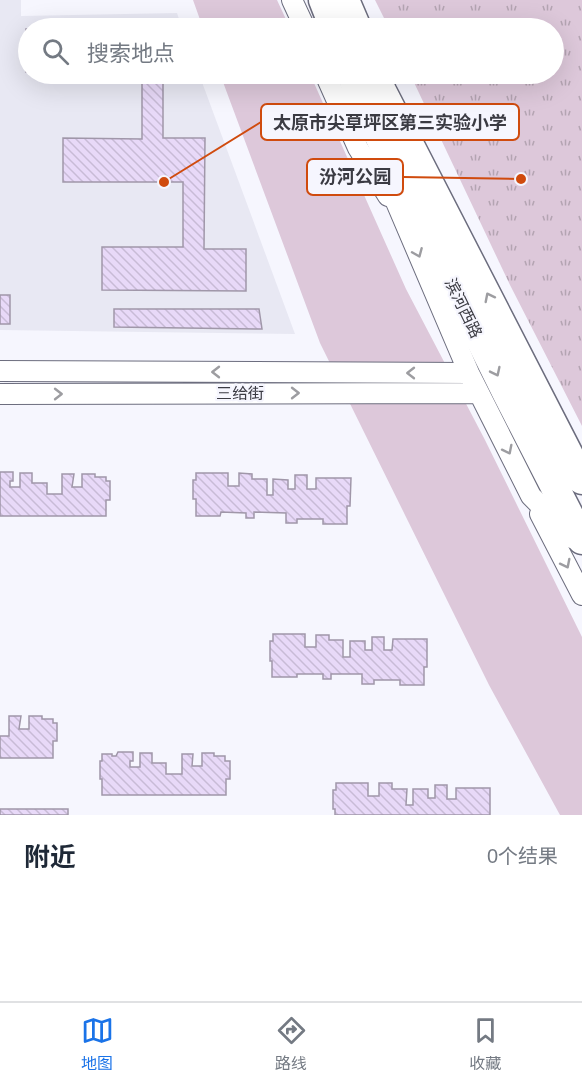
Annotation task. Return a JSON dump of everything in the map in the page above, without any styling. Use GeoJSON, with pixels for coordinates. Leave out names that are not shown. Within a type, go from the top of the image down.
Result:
{"type":"FeatureCollection","features":[{"type":"Feature","properties":{"kind":"highway"},"geometry":{"type":"LineString","coordinates":[[323,0],[330,18]]}},
{"type":"Feature","properties":{"kind":"highway"},"geometry":{"type":"LineString","coordinates":[[345,0],[353,18]]}},
{"type":"Feature","properties":{"kind":"highway","name":"滨河西路"},"geometry":{"type":"LineString","coordinates":[[355,84],[507,394],[582,540]]}},
{"type":"Feature","properties":{"kind":"highway","name":"滨河西路"},"geometry":{"type":"LineString","coordinates":[[379,84],[582,480]]}},
{"type":"Feature","properties":{"kind":"street"},"geometry":{"type":"LineString","coordinates":[[292,0],[300,18]]}},
{"type":"Feature","properties":{"kind":"street"},"geometry":{"type":"LineString","coordinates":[[329,84],[358,148],[406,225]]}},
{"type":"Feature","properties":{"kind":"street"},"geometry":{"type":"LineString","coordinates":[[362,100],[396,202],[469,373],[582,595]]}},
{"type":"Feature","properties":{"kind":"street","name":"三给街"},"geometry":{"type":"LineString","coordinates":[[0,371],[469,373]]}},
{"type":"Feature","properties":{"kind":"street","name":"三给街"},"geometry":{"type":"LineString","coordinates":[[0,394],[479,393]]}},
{"type":"Feature","properties":{"kind":"street"},"geometry":{"type":"LineString","coordinates":[[531,496],[582,547]]}},
{"type":"Feature","properties":{"kind":"shaded area"},"geometry":{"type":"Polygon","coordinates":[[[0,0],[21,0],[21,16],[177,13],[179,18],[18,18],[18,84],[203,84],[295,334],[0,330],[0,0]]]}},
{"type":"Feature","properties":{"kind":"green space"},"geometry":{"type":"Polygon","coordinates":[[[193,0],[277,0],[285,18],[199,18],[193,0]]]}},
{"type":"Feature","properties":{"kind":"green space"},"geometry":{"type":"Polygon","coordinates":[[[375,0],[582,0],[582,426],[510,285],[415,84],[564,84],[564,18],[384,18],[375,0]]]}},
{"type":"Feature","properties":{"kind":"green space"},"geometry":{"type":"Polygon","coordinates":[[[224,84],[314,84],[406,289],[485,440],[582,637],[582,815],[560,815],[489,685],[320,343],[224,84]]]}},
{"type":"Feature","properties":{"kind":"building"},"geometry":{"type":"Polygon","coordinates":[[[142,84],[163,84],[163,138],[205,138],[204,249],[246,249],[246,291],[102,290],[102,247],[183,247],[183,182],[63,182],[63,138],[142,139],[142,84]]]}},
{"type":"Feature","properties":{"kind":"building"},"geometry":{"type":"Polygon","coordinates":[[[0,295],[10,295],[10,324],[0,324],[0,295]]]}},
{"type":"Feature","properties":{"kind":"building"},"geometry":{"type":"Polygon","coordinates":[[[114,309],[259,309],[262,329],[114,327],[114,309]]]}},
{"type":"Feature","properties":{"kind":"building"},"geometry":{"type":"Polygon","coordinates":[[[0,472],[13,472],[10,487],[20,487],[20,473],[32,473],[32,483],[47,483],[47,494],[62,494],[62,474],[74,474],[72,487],[82,487],[82,474],[106,477],[106,481],[110,481],[110,500],[106,500],[106,516],[0,516],[0,472]]]}},
{"type":"Feature","properties":{"kind":"building"},"geometry":{"type":"Polygon","coordinates":[[[196,473],[228,473],[228,486],[239,486],[239,473],[252,474],[252,479],[267,479],[267,495],[273,495],[273,479],[288,480],[288,489],[295,489],[295,475],[307,475],[307,489],[316,489],[316,478],[351,478],[347,524],[323,524],[323,519],[297,519],[297,523],[286,523],[286,513],[254,512],[254,518],[246,518],[246,513],[221,512],[220,516],[196,516],[193,480],[196,480],[196,473]]]}},
{"type":"Feature","properties":{"kind":"building"},"geometry":{"type":"Polygon","coordinates":[[[273,634],[305,634],[305,647],[316,647],[316,635],[329,635],[329,640],[343,640],[343,657],[350,657],[350,641],[365,641],[365,650],[372,650],[372,637],[384,637],[384,650],[392,650],[393,639],[427,639],[427,667],[424,667],[424,685],[400,685],[400,680],[374,680],[374,684],[362,684],[362,674],[331,674],[331,679],[323,679],[323,674],[272,677],[270,641],[273,641],[273,634]]]}},
{"type":"Feature","properties":{"kind":"building"},"geometry":{"type":"Polygon","coordinates":[[[9,716],[21,716],[19,729],[29,729],[29,716],[53,719],[53,723],[57,723],[57,741],[53,741],[53,758],[0,758],[0,736],[9,736],[9,716]]]}},
{"type":"Feature","properties":{"kind":"building"},"geometry":{"type":"Polygon","coordinates":[[[118,752],[133,752],[130,767],[140,767],[140,753],[152,753],[152,763],[166,763],[166,774],[182,774],[182,754],[193,754],[192,766],[202,766],[202,753],[225,756],[225,761],[230,761],[230,779],[226,779],[226,795],[102,795],[100,761],[102,761],[102,754],[116,756],[118,752]]]}},
{"type":"Feature","properties":{"kind":"building"},"geometry":{"type":"Polygon","coordinates":[[[336,783],[368,783],[368,796],[379,796],[379,783],[392,783],[392,789],[407,789],[406,805],[413,805],[413,789],[428,789],[428,798],[435,798],[435,785],[447,785],[447,799],[456,799],[456,788],[490,788],[490,815],[335,815],[333,790],[336,790],[336,783]]]}},
{"type":"Feature","properties":{"kind":"building"},"geometry":{"type":"Polygon","coordinates":[[[0,809],[68,809],[68,815],[0,815],[0,809]]]}},
{"type":"Feature","properties":{"kind":"place","name":"汾河公园"},"geometry":{"type":"Point","coordinates":[521,179]}},
{"type":"Feature","properties":{"kind":"place","name":"太原市尖草坪区第三实验小学"},"geometry":{"type":"Point","coordinates":[164,182]}}]}
